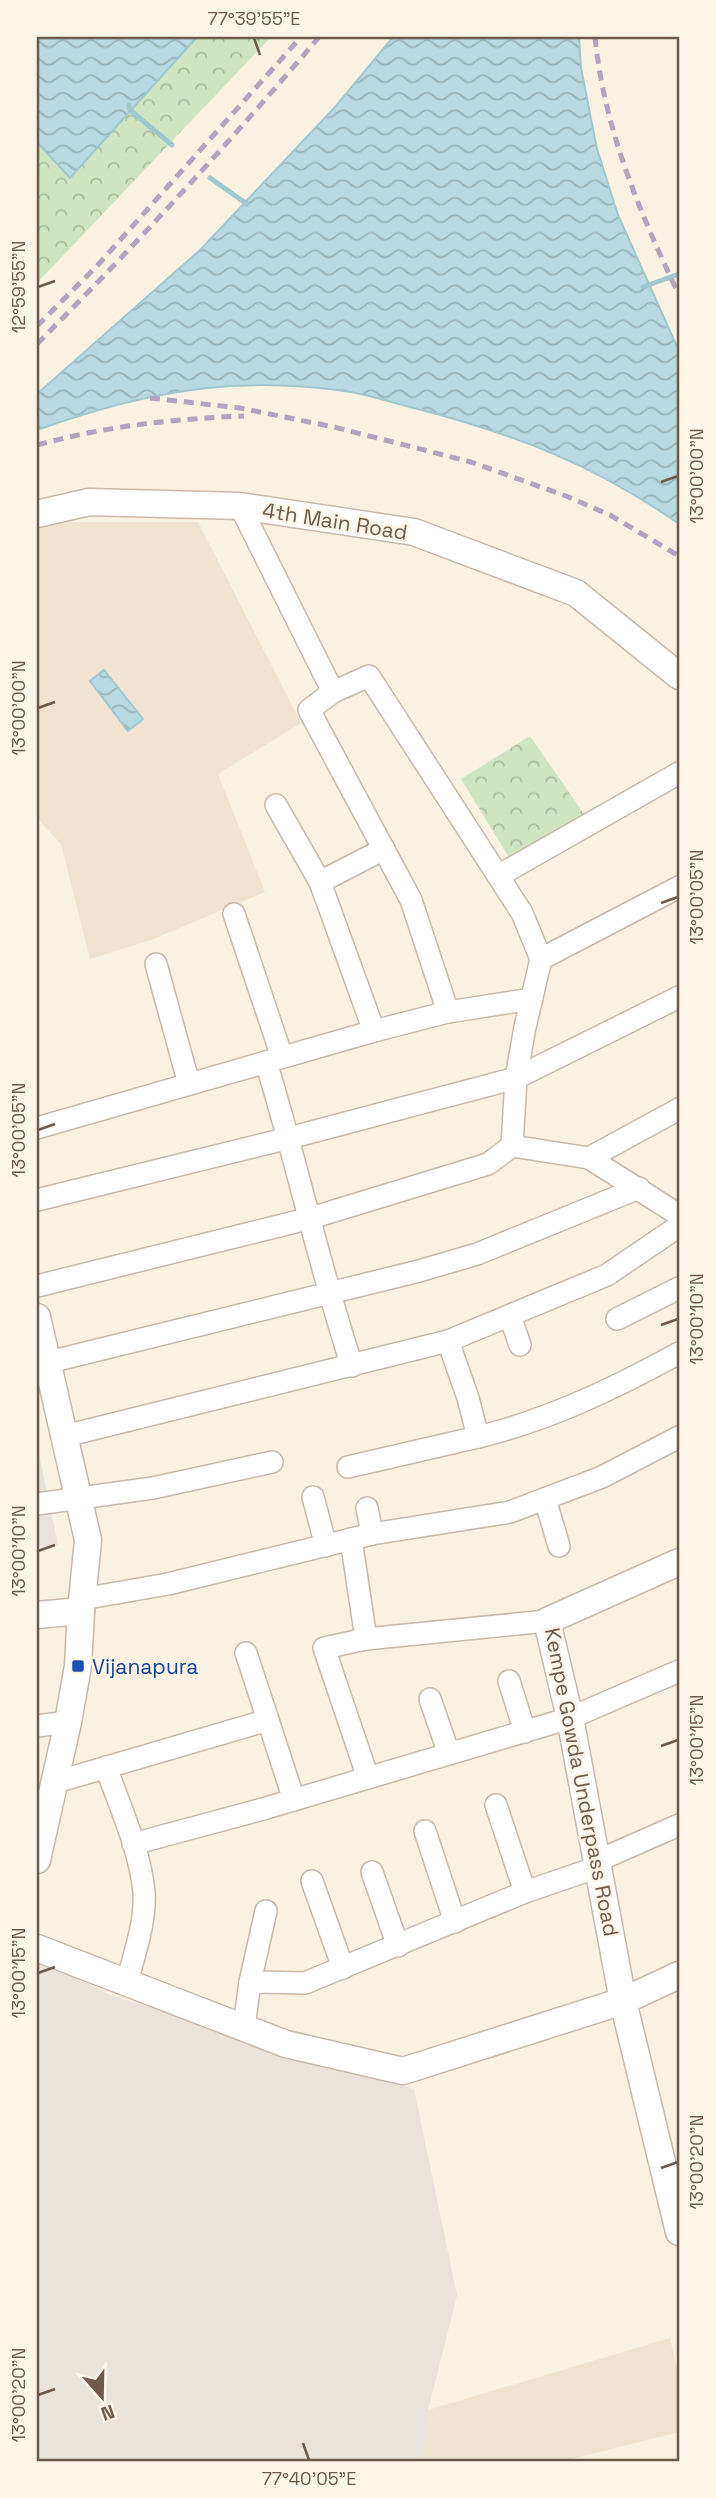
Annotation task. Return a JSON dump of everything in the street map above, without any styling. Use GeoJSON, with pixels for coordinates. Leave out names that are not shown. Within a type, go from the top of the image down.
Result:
{"type":"FeatureCollection","features":[{"type":"Feature","properties":{"kind":"street","name":"4th Main Road"},"geometry":{"type":"LineString","coordinates":[[37,514],[89,502],[240,506],[414,532],[576,593],[679,676]]}},
{"type":"Feature","properties":{"kind":"street"},"geometry":{"type":"LineString","coordinates":[[240,506],[333,692]]}},
{"type":"Feature","properties":{"kind":"street"},"geometry":{"type":"LineString","coordinates":[[447,1012],[411,900],[309,710],[333,692],[369,676],[522,913],[541,959],[516,1078],[512,1146]]}},
{"type":"Feature","properties":{"kind":"street"},"geometry":{"type":"LineString","coordinates":[[498,876],[679,773]]}},
{"type":"Feature","properties":{"kind":"street"},"geometry":{"type":"LineString","coordinates":[[276,804],[320,882],[374,1031]]}},
{"type":"Feature","properties":{"kind":"street"},"geometry":{"type":"LineString","coordinates":[[320,882],[384,849]]}},
{"type":"Feature","properties":{"kind":"street"},"geometry":{"type":"LineString","coordinates":[[541,959],[679,887]]}},
{"type":"Feature","properties":{"kind":"street"},"geometry":{"type":"LineString","coordinates":[[234,914],[274,1060],[289,1138],[328,1294],[352,1366]]}},
{"type":"Feature","properties":{"kind":"street"},"geometry":{"type":"LineString","coordinates":[[156,964],[189,1084]]}},
{"type":"Feature","properties":{"kind":"street"},"geometry":{"type":"LineString","coordinates":[[37,1199],[289,1138],[516,1078],[679,997]]}},
{"type":"Feature","properties":{"kind":"street"},"geometry":{"type":"LineString","coordinates":[[37,1128],[374,1031],[447,1012],[532,999]]}},
{"type":"Feature","properties":{"kind":"street"},"geometry":{"type":"LineString","coordinates":[[589,1158],[679,1109]]}},
{"type":"Feature","properties":{"kind":"street"},"geometry":{"type":"LineString","coordinates":[[37,1286],[311,1218],[488,1164],[512,1146],[589,1158],[679,1214]]}},
{"type":"Feature","properties":{"kind":"street"},"geometry":{"type":"LineString","coordinates":[[49,1362],[328,1294],[477,1254],[639,1188]]}},
{"type":"Feature","properties":{"kind":"street"},"geometry":{"type":"LineString","coordinates":[[65,1436],[448,1341],[607,1275],[679,1226]]}},
{"type":"Feature","properties":{"kind":"street"},"geometry":{"type":"LineString","coordinates":[[617,1319],[679,1288]]}},
{"type":"Feature","properties":{"kind":"street"},"geometry":{"type":"LineString","coordinates":[[510,1316],[520,1345]]}},
{"type":"Feature","properties":{"kind":"street"},"geometry":{"type":"LineString","coordinates":[[37,1317],[88,1540],[78,1666],[56,1782],[43,1812],[37,1860]]}},
{"type":"Feature","properties":{"kind":"street"},"geometry":{"type":"LineString","coordinates":[[448,1341],[478,1437]]}},
{"type":"Feature","properties":{"kind":"street"},"geometry":{"type":"LineString","coordinates":[[348,1467],[529,1424],[679,1353]]}},
{"type":"Feature","properties":{"kind":"street"},"geometry":{"type":"LineString","coordinates":[[37,1615],[372,1534],[510,1512],[602,1476],[679,1437]]}},
{"type":"Feature","properties":{"kind":"street"},"geometry":{"type":"LineString","coordinates":[[37,1504],[153,1488],[272,1462]]}},
{"type":"Feature","properties":{"kind":"street"},"geometry":{"type":"LineString","coordinates":[[313,1497],[326,1546]]}},
{"type":"Feature","properties":{"kind":"street"},"geometry":{"type":"LineString","coordinates":[[545,1499],[559,1546]]}},
{"type":"Feature","properties":{"kind":"street"},"geometry":{"type":"LineString","coordinates":[[367,1508],[372,1534]]}},
{"type":"Feature","properties":{"kind":"street"},"geometry":{"type":"LineString","coordinates":[[351,1539],[366,1639]]}},
{"type":"Feature","properties":{"kind":"street","name":"Kempe Gowda Underpass Road"},"geometry":{"type":"LineString","coordinates":[[622,2001],[570,1718],[547,1621],[679,1562]]}},
{"type":"Feature","properties":{"kind":"street"},"geometry":{"type":"LineString","coordinates":[[368,1777],[324,1648],[366,1639],[547,1621]]}},
{"type":"Feature","properties":{"kind":"street"},"geometry":{"type":"LineString","coordinates":[[246,1653],[294,1800]]}},
{"type":"Feature","properties":{"kind":"street"},"geometry":{"type":"LineString","coordinates":[[133,1844],[294,1800],[570,1718],[679,1671]]}},
{"type":"Feature","properties":{"kind":"street"},"geometry":{"type":"LineString","coordinates":[[509,1681],[525,1732]]}},
{"type":"Feature","properties":{"kind":"street"},"geometry":{"type":"LineString","coordinates":[[430,1699],[449,1754]]}},
{"type":"Feature","properties":{"kind":"street"},"geometry":{"type":"LineString","coordinates":[[56,1782],[268,1720]]}},
{"type":"Feature","properties":{"kind":"street"},"geometry":{"type":"LineString","coordinates":[[37,1726],[68,1722]]}},
{"type":"Feature","properties":{"kind":"street"},"geometry":{"type":"LineString","coordinates":[[106,1767],[133,1844],[144,1893],[141,1924],[127,1983]]}},
{"type":"Feature","properties":{"kind":"street"},"geometry":{"type":"LineString","coordinates":[[496,1804],[525,1892]]}},
{"type":"Feature","properties":{"kind":"street"},"geometry":{"type":"LineString","coordinates":[[250,1982],[305,1983],[597,1864],[679,1825]]}},
{"type":"Feature","properties":{"kind":"street"},"geometry":{"type":"LineString","coordinates":[[425,1830],[455,1922]]}},
{"type":"Feature","properties":{"kind":"street"},"geometry":{"type":"LineString","coordinates":[[372,1872],[398,1946]]}},
{"type":"Feature","properties":{"kind":"street"},"geometry":{"type":"LineString","coordinates":[[312,1881],[343,1968]]}},
{"type":"Feature","properties":{"kind":"street"},"geometry":{"type":"LineString","coordinates":[[244,2027],[250,1982],[266,1911]]}},
{"type":"Feature","properties":{"kind":"street"},"geometry":{"type":"LineString","coordinates":[[37,1948],[286,2044],[403,2071],[622,2001],[679,1975]]}},
{"type":"Feature","properties":{"kind":"street"},"geometry":{"type":"LineString","coordinates":[[622,2001],[679,2232]]}},
{"type":"Feature","properties":{"kind":"shaded area"},"geometry":{"type":"Polygon","coordinates":[[[65,522],[198,522],[301,723],[218,774],[265,892],[151,940],[90,959],[61,844],[37,818],[37,529],[65,522]]]}},
{"type":"Feature","properties":{"kind":"shaded area"},"geometry":{"type":"Polygon","coordinates":[[[37,1445],[58,1545],[37,1547],[37,1445]]]}},
{"type":"Feature","properties":{"kind":"shaded area"},"geometry":{"type":"Polygon","coordinates":[[[37,1958],[113,1996],[414,2089],[457,2295],[428,2410],[423,2461],[37,2461],[37,1958]]]}},
{"type":"Feature","properties":{"kind":"shaded area"},"geometry":{"type":"Polygon","coordinates":[[[670,2338],[679,2378],[679,2432],[564,2461],[423,2461],[428,2410],[670,2338]]]}},
{"type":"Feature","properties":{"kind":"green space"},"geometry":{"type":"Polygon","coordinates":[[[197,37],[271,37],[37,283],[37,142],[71,177],[197,37]]]}},
{"type":"Feature","properties":{"kind":"green space"},"geometry":{"type":"Polygon","coordinates":[[[530,736],[584,814],[510,859],[461,779],[530,736]]]}},
{"type":"Feature","properties":{"kind":"water"},"geometry":{"type":"Polygon","coordinates":[[[37,37],[197,37],[70,178],[37,142],[37,37]]]}},
{"type":"Feature","properties":{"kind":"water"},"geometry":{"type":"Polygon","coordinates":[[[393,37],[579,37],[581,68],[597,149],[618,215],[679,351],[679,524],[617,485],[522,441],[454,419],[351,392],[279,386],[207,388],[120,404],[37,430],[37,394],[200,250],[336,106],[393,37]]]}},
{"type":"Feature","properties":{"kind":"water"},"geometry":{"type":"Polygon","coordinates":[[[104,670],[143,719],[128,731],[90,681],[104,670]]]}},
{"type":"Feature","properties":{"kind":"waterway"},"geometry":{"type":"LineString","coordinates":[[129,105],[130,110],[172,145]]}},
{"type":"Feature","properties":{"kind":"waterway"},"geometry":{"type":"LineString","coordinates":[[210,178],[247,204]]}},
{"type":"Feature","properties":{"kind":"waterway"},"geometry":{"type":"LineString","coordinates":[[643,287],[679,274]]}},
{"type":"Feature","properties":{"kind":"railway"},"geometry":{"type":"LineString","coordinates":[[37,326],[97,266],[301,37]]}},
{"type":"Feature","properties":{"kind":"railway"},"geometry":{"type":"LineString","coordinates":[[37,344],[181,194],[319,37]]}},
{"type":"Feature","properties":{"kind":"railway"},"geometry":{"type":"LineString","coordinates":[[595,37],[606,105],[615,137],[638,202],[679,295]]}},
{"type":"Feature","properties":{"kind":"railway"},"geometry":{"type":"LineString","coordinates":[[150,398],[240,408],[334,427],[471,462],[610,515],[679,556]]}},
{"type":"Feature","properties":{"kind":"railway"},"geometry":{"type":"LineString","coordinates":[[37,445],[140,424],[244,416]]}},
{"type":"Feature","properties":{"kind":"place","name":"Vijanapura"},"geometry":{"type":"Point","coordinates":[78,1666]}}]}
